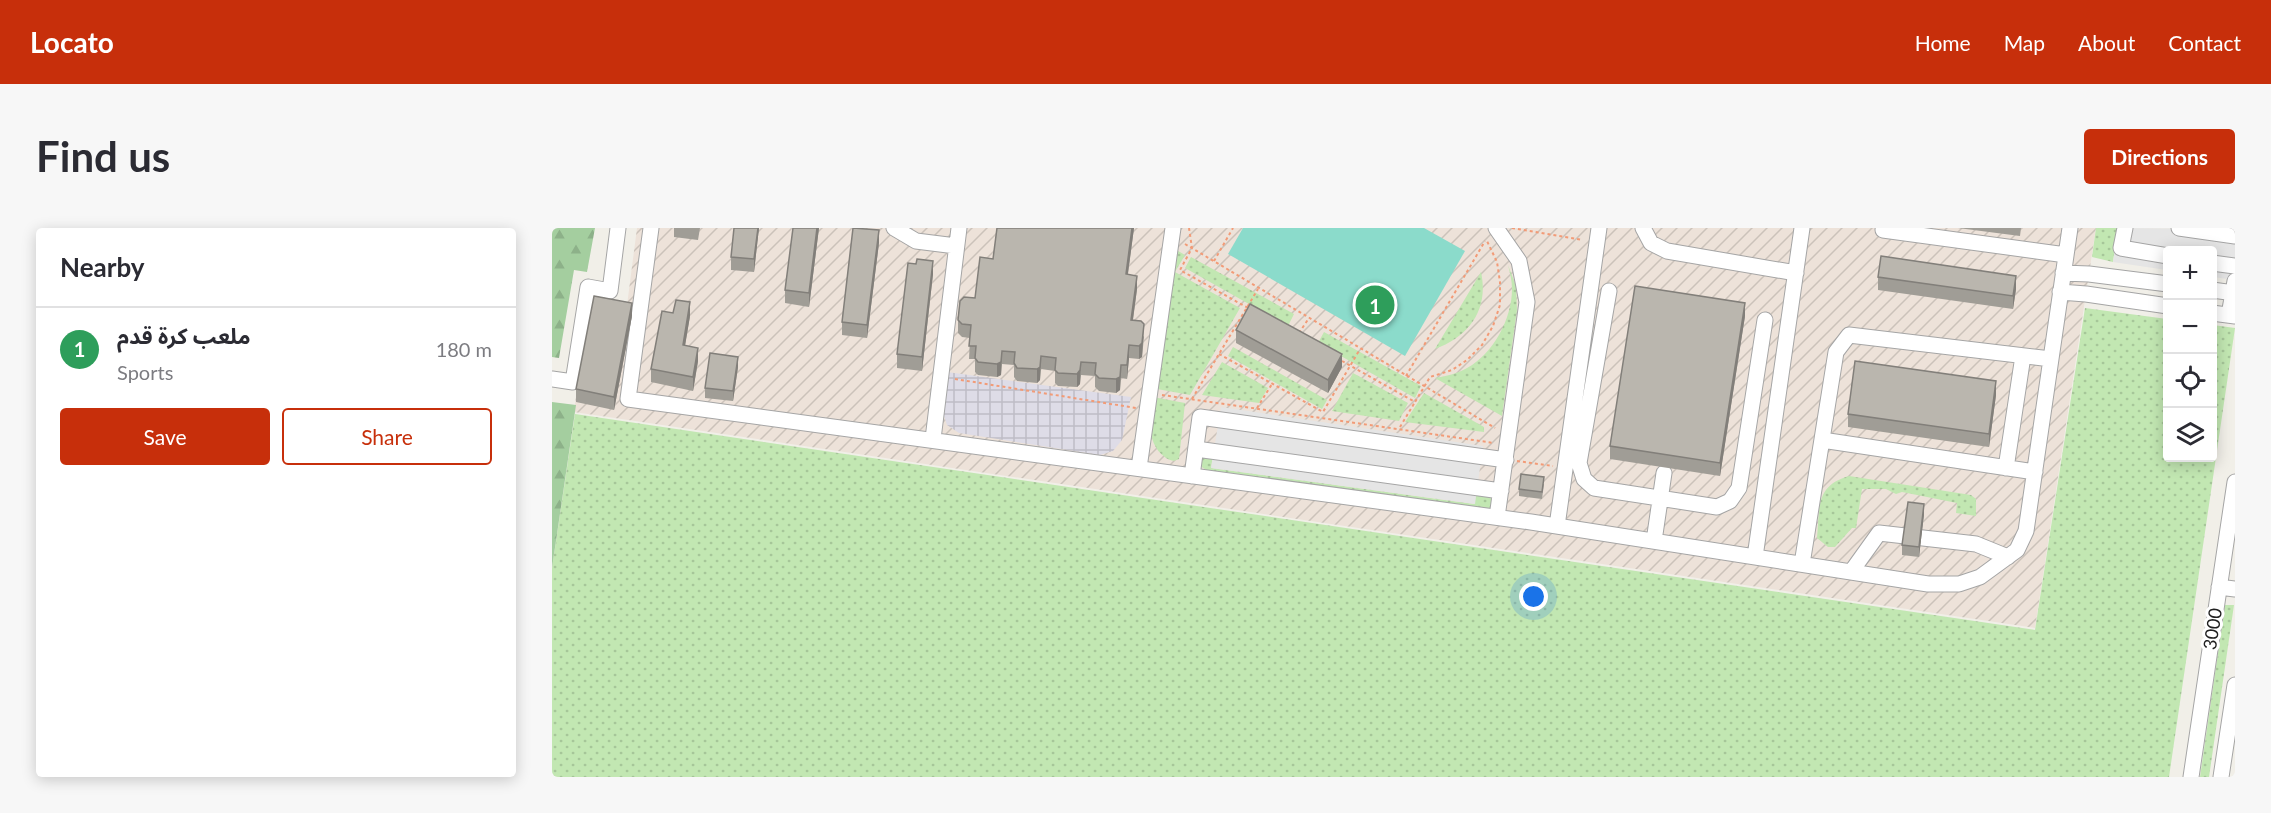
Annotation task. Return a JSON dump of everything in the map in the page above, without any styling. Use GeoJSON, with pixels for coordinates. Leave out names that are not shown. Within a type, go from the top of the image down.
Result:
{"type":"FeatureCollection","features":[{"type":"Feature","properties":{"kind":"street"},"geometry":{"type":"LineString","coordinates":[[552,379],[573,382],[588,287],[610,291],[618,228]]}},
{"type":"Feature","properties":{"kind":"street"},"geometry":{"type":"LineString","coordinates":[[651,228],[628,399],[1497,517],[1928,584],[1959,584],[1980,577],[2017,550],[2026,531],[2070,228]]}},
{"type":"Feature","properties":{"kind":"street"},"geometry":{"type":"LineString","coordinates":[[894,228],[916,241],[956,246]]}},
{"type":"Feature","properties":{"kind":"street"},"geometry":{"type":"LineString","coordinates":[[933,439],[959,228]]}},
{"type":"Feature","properties":{"kind":"street"},"geometry":{"type":"LineString","coordinates":[[1643,228],[1651,243],[1667,251],[1796,273]]}},
{"type":"Feature","properties":{"kind":"street"},"geometry":{"type":"LineString","coordinates":[[1755,557],[1802,228]]}},
{"type":"Feature","properties":{"kind":"street"},"geometry":{"type":"LineString","coordinates":[[2125,228],[2121,248],[2163,255]]}},
{"type":"Feature","properties":{"kind":"street"},"geometry":{"type":"LineString","coordinates":[[2179,228],[2235,236]]}},
{"type":"Feature","properties":{"kind":"street"},"geometry":{"type":"LineString","coordinates":[[1883,230],[2066,255]]}},
{"type":"Feature","properties":{"kind":"street"},"geometry":{"type":"LineString","coordinates":[[1139,468],[1173,232]]}},
{"type":"Feature","properties":{"kind":"street"},"geometry":{"type":"LineString","coordinates":[[1490,234],[1519,261],[1527,302],[1497,517]]}},
{"type":"Feature","properties":{"kind":"street"},"geometry":{"type":"LineString","coordinates":[[1557,526],[1598,235]]}},
{"type":"Feature","properties":{"kind":"street"},"geometry":{"type":"LineString","coordinates":[[2217,263],[2235,266]]}},
{"type":"Feature","properties":{"kind":"street"},"geometry":{"type":"LineString","coordinates":[[2063,273],[2163,283]]}},
{"type":"Feature","properties":{"kind":"street"},"geometry":{"type":"LineString","coordinates":[[2217,290],[2234,289],[2232,316],[2217,314]]}},
{"type":"Feature","properties":{"kind":"street"},"geometry":{"type":"LineString","coordinates":[[1609,291],[1580,463],[1584,479],[1594,488],[1717,507],[1730,501],[1739,488],[1765,320]]}},
{"type":"Feature","properties":{"kind":"street"},"geometry":{"type":"LineString","coordinates":[[2060,292],[2163,305]]}},
{"type":"Feature","properties":{"kind":"street"},"geometry":{"type":"LineString","coordinates":[[1802,564],[1836,352],[1849,335],[2051,359]]}},
{"type":"Feature","properties":{"kind":"street"},"geometry":{"type":"LineString","coordinates":[[2006,468],[2024,356]]}},
{"type":"Feature","properties":{"kind":"street"},"geometry":{"type":"LineString","coordinates":[[1192,476],[1200,417],[1507,447]]}},
{"type":"Feature","properties":{"kind":"street"},"geometry":{"type":"LineString","coordinates":[[1822,440],[2035,472]]}},
{"type":"Feature","properties":{"kind":"street"},"geometry":{"type":"LineString","coordinates":[[1196,449],[1501,491]]}},
{"type":"Feature","properties":{"kind":"street"},"geometry":{"type":"LineString","coordinates":[[1654,541],[1664,473]]}},
{"type":"Feature","properties":{"kind":"street","name":"3000"},"geometry":{"type":"LineString","coordinates":[[2191,777],[2235,482]]}},
{"type":"Feature","properties":{"kind":"street"},"geometry":{"type":"LineString","coordinates":[[1851,572],[1879,533],[1976,544],[2008,557]]}},
{"type":"Feature","properties":{"kind":"street","name":"3000"},"geometry":{"type":"LineString","coordinates":[[2219,587],[2235,589]]}},
{"type":"Feature","properties":{"kind":"street"},"geometry":{"type":"LineString","coordinates":[[2221,777],[2235,685]]}},
{"type":"Feature","properties":{"kind":"path"},"geometry":{"type":"LineString","coordinates":[[1189,228],[1192,248],[1180,270],[1257,313]]}},
{"type":"Feature","properties":{"kind":"path"},"geometry":{"type":"LineString","coordinates":[[1214,261],[1233,228]]}},
{"type":"Feature","properties":{"kind":"path"},"geometry":{"type":"LineString","coordinates":[[1509,228],[1598,235]]}},
{"type":"Feature","properties":{"kind":"path"},"geometry":{"type":"LineString","coordinates":[[1173,232],[1192,248],[1424,387],[1507,447]]}},
{"type":"Feature","properties":{"kind":"path"},"geometry":{"type":"LineString","coordinates":[[1406,376],[1490,234]]}},
{"type":"Feature","properties":{"kind":"path"},"geometry":{"type":"LineString","coordinates":[[1399,428],[1430,377],[1452,370],[1467,360],[1482,345],[1493,326],[1500,305],[1500,282],[1490,234]]}},
{"type":"Feature","properties":{"kind":"path"},"geometry":{"type":"LineString","coordinates":[[1192,399],[1258,288]]}},
{"type":"Feature","properties":{"kind":"path"},"geometry":{"type":"LineString","coordinates":[[1298,336],[1309,318]]}},
{"type":"Feature","properties":{"kind":"path"},"geometry":{"type":"LineString","coordinates":[[1320,417],[1360,348]]}},
{"type":"Feature","properties":{"kind":"path"},"geometry":{"type":"LineString","coordinates":[[1219,354],[1323,412]]}},
{"type":"Feature","properties":{"kind":"path"},"geometry":{"type":"LineString","coordinates":[[1341,360],[1415,402]]}},
{"type":"Feature","properties":{"kind":"path"},"geometry":{"type":"LineString","coordinates":[[940,376],[1148,410]]}},
{"type":"Feature","properties":{"kind":"path"},"geometry":{"type":"LineString","coordinates":[[1257,408],[1272,384]]}},
{"type":"Feature","properties":{"kind":"path"},"geometry":{"type":"LineString","coordinates":[[1150,393],[1399,428],[1507,447],[1565,468]]}},
{"type":"Feature","properties":{"kind":"shaded area"},"geometry":{"type":"Polygon","coordinates":[[[637,228],[2096,228],[2035,628],[574,412],[576,396],[626,313],[637,228]]]}},
{"type":"Feature","properties":{"kind":"shaded area"},"geometry":{"type":"Polygon","coordinates":[[[1243,228],[1424,228],[1465,251],[1405,356],[1228,254],[1243,228]]]}},
{"type":"Feature","properties":{"kind":"shaded area"},"geometry":{"type":"Polygon","coordinates":[[[2118,228],[2235,229],[2235,280],[2217,278],[2217,246],[2163,246],[2163,269],[2113,262],[2118,228]]]}},
{"type":"Feature","properties":{"kind":"shaded area"},"geometry":{"type":"Polygon","coordinates":[[[947,372],[1131,397],[1122,440],[1113,451],[1100,455],[959,433],[947,425],[942,410],[947,372]]]}},
{"type":"Feature","properties":{"kind":"shaded area"},"geometry":{"type":"Polygon","coordinates":[[[1221,407],[1483,446],[1475,504],[1211,468],[1221,407]]]}},
{"type":"Feature","properties":{"kind":"green space"},"geometry":{"type":"Polygon","coordinates":[[[552,228],[595,228],[587,272],[574,270],[559,358],[552,357],[552,228]]]}},
{"type":"Feature","properties":{"kind":"green space"},"geometry":{"type":"Polygon","coordinates":[[[2096,228],[2118,228],[2113,262],[2092,257],[2096,228]]]}},
{"type":"Feature","properties":{"kind":"green space"},"geometry":{"type":"Polygon","coordinates":[[[1173,248],[1185,255],[1175,272],[1240,308],[1190,395],[1157,389],[1173,248]]]}},
{"type":"Feature","properties":{"kind":"green space"},"geometry":{"type":"Polygon","coordinates":[[[1191,257],[1294,314],[1288,326],[1185,268],[1191,257]]]}},
{"type":"Feature","properties":{"kind":"green space"},"geometry":{"type":"Polygon","coordinates":[[[1508,265],[1516,286],[1517,310],[1502,416],[1435,378],[1467,368],[1493,345],[1509,312],[1512,283],[1508,265]]]}},
{"type":"Feature","properties":{"kind":"green space"},"geometry":{"type":"Polygon","coordinates":[[[1481,272],[1482,298],[1474,320],[1458,337],[1435,349],[1481,272]]]}},
{"type":"Feature","properties":{"kind":"green space"},"geometry":{"type":"Polygon","coordinates":[[[2085,308],[2163,318],[2163,462],[2215,462],[2169,777],[552,777],[552,568],[575,414],[2035,630],[2085,308]]]}},
{"type":"Feature","properties":{"kind":"green space"},"geometry":{"type":"Polygon","coordinates":[[[2217,326],[2235,328],[2217,450],[2217,326]]]}},
{"type":"Feature","properties":{"kind":"green space"},"geometry":{"type":"Polygon","coordinates":[[[1324,332],[1421,386],[1415,398],[1318,343],[1324,332]]]}},
{"type":"Feature","properties":{"kind":"green space"},"geometry":{"type":"Polygon","coordinates":[[[1233,347],[1327,400],[1322,409],[1228,356],[1233,347]]]}},
{"type":"Feature","properties":{"kind":"green space"},"geometry":{"type":"Polygon","coordinates":[[[1222,362],[1268,388],[1259,403],[1202,395],[1222,362]]]}},
{"type":"Feature","properties":{"kind":"green space"},"geometry":{"type":"Polygon","coordinates":[[[1353,373],[1408,403],[1399,421],[1332,411],[1353,373]]]}},
{"type":"Feature","properties":{"kind":"green space"},"geometry":{"type":"Polygon","coordinates":[[[1424,393],[1484,427],[1484,432],[1405,422],[1424,393]]]}},
{"type":"Feature","properties":{"kind":"green space"},"geometry":{"type":"Polygon","coordinates":[[[1153,397],[1185,403],[1179,459],[1177,460],[1172,461],[1159,452],[1152,438],[1153,397]]]}},
{"type":"Feature","properties":{"kind":"green space"},"geometry":{"type":"Polygon","coordinates":[[[552,402],[576,405],[552,568],[552,402]]]}},
{"type":"Feature","properties":{"kind":"green space"},"geometry":{"type":"Polygon","coordinates":[[[1201,456],[1213,456],[1211,468],[1474,504],[1476,493],[1493,499],[1492,507],[1488,509],[1208,471],[1200,466],[1201,456]]]}},
{"type":"Feature","properties":{"kind":"green space"},"geometry":{"type":"Polygon","coordinates":[[[1849,476],[1971,495],[1976,499],[1976,516],[1956,513],[1957,503],[1902,492],[1896,494],[1886,489],[1862,489],[1856,528],[1852,528],[1835,547],[1828,547],[1817,538],[1821,499],[1830,486],[1849,476]]]}},
{"type":"Feature","properties":{"kind":"green space"},"geometry":{"type":"Polygon","coordinates":[[[2225,605],[2234,605],[2209,777],[2200,777],[2225,605]]]}},
{"type":"Feature","properties":{"kind":"building"},"geometry":{"type":"Polygon","coordinates":[[[734,228],[758,228],[754,259],[731,257],[734,228]]]}},
{"type":"Feature","properties":{"kind":"building"},"geometry":{"type":"Polygon","coordinates":[[[793,228],[817,228],[809,293],[785,290],[793,228]]]}},
{"type":"Feature","properties":{"kind":"building"},"geometry":{"type":"Polygon","coordinates":[[[853,228],[879,230],[867,325],[842,322],[853,228]]]}},
{"type":"Feature","properties":{"kind":"building"},"geometry":{"type":"Polygon","coordinates":[[[997,228],[1132,228],[1126,274],[1137,276],[1131,320],[1141,321],[1144,324],[1142,343],[1139,346],[1129,345],[1127,365],[1121,365],[1120,377],[1116,379],[1099,378],[1095,374],[1096,363],[1081,362],[1077,374],[1058,373],[1055,370],[1056,358],[1041,356],[1040,367],[1037,369],[1017,368],[1014,363],[1015,352],[1002,351],[1001,362],[997,364],[978,362],[975,358],[976,346],[969,346],[971,325],[962,324],[958,320],[960,301],[964,297],[975,298],[980,257],[993,259],[997,228]]]}},
{"type":"Feature","properties":{"kind":"building"},"geometry":{"type":"Polygon","coordinates":[[[1881,256],[2016,276],[2013,296],[1878,277],[1881,256]]]}},
{"type":"Feature","properties":{"kind":"building"},"geometry":{"type":"Polygon","coordinates":[[[917,259],[933,261],[922,357],[897,354],[908,263],[916,264],[917,259]]]}},
{"type":"Feature","properties":{"kind":"building"},"geometry":{"type":"Polygon","coordinates":[[[1635,286],[1745,303],[1720,463],[1610,446],[1635,286]]]}},
{"type":"Feature","properties":{"kind":"building"},"geometry":{"type":"Polygon","coordinates":[[[594,296],[632,303],[614,397],[576,389],[594,296]]]}},
{"type":"Feature","properties":{"kind":"building"},"geometry":{"type":"Polygon","coordinates":[[[676,300],[690,302],[683,345],[698,348],[693,377],[651,369],[662,311],[673,313],[676,300]]]}},
{"type":"Feature","properties":{"kind":"building"},"geometry":{"type":"Polygon","coordinates":[[[1250,304],[1342,354],[1328,380],[1236,330],[1250,304]]]}},
{"type":"Feature","properties":{"kind":"building"},"geometry":{"type":"Polygon","coordinates":[[[710,353],[738,357],[733,391],[705,388],[710,353]]]}},
{"type":"Feature","properties":{"kind":"building"},"geometry":{"type":"Polygon","coordinates":[[[1855,361],[1996,381],[1989,434],[1848,414],[1855,361]]]}},
{"type":"Feature","properties":{"kind":"building"},"geometry":{"type":"Polygon","coordinates":[[[1521,474],[1544,477],[1542,492],[1519,489],[1521,474]]]}},
{"type":"Feature","properties":{"kind":"building"},"geometry":{"type":"Polygon","coordinates":[[[1908,502],[1924,504],[1919,547],[1902,545],[1908,502]]]}},
{"type":"Feature","properties":{"kind":"place","name":"ملعب كرة قدم"},"geometry":{"type":"Point","coordinates":[1375,305]}}]}
